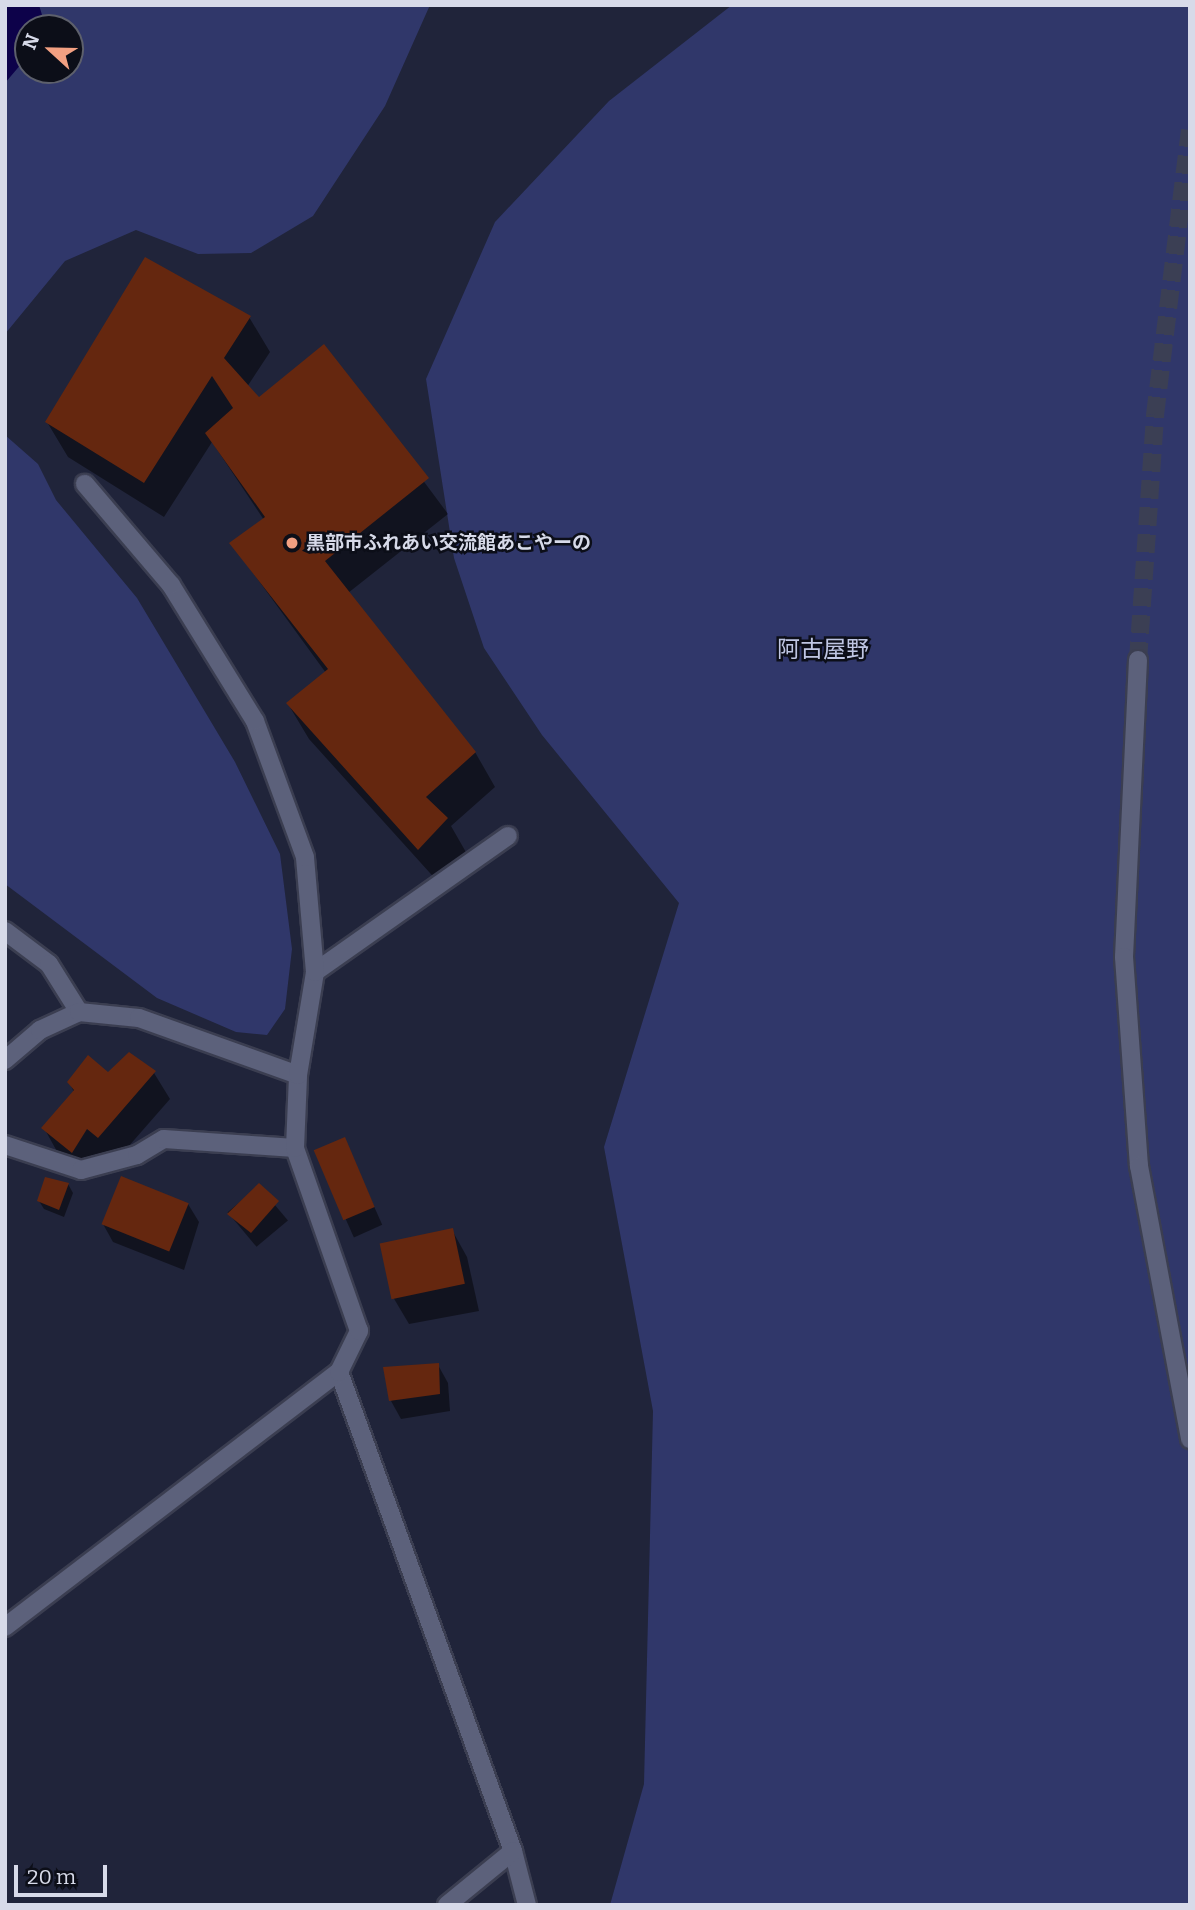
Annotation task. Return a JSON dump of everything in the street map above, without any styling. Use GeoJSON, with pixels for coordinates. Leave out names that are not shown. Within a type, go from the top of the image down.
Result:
{"type":"FeatureCollection","features":[{"type":"Feature","properties":{"kind":"street"},"geometry":{"type":"LineString","coordinates":[[5,1627],[339,1372],[359,1331],[295,1149],[298,1075],[315,972],[305,857],[255,721],[171,585],[85,484]]}},
{"type":"Feature","properties":{"kind":"street"},"geometry":{"type":"LineString","coordinates":[[1138,660],[1124,957],[1139,1166],[1190,1439]]}},
{"type":"Feature","properties":{"kind":"street"},"geometry":{"type":"LineString","coordinates":[[315,972],[508,836]]}},
{"type":"Feature","properties":{"kind":"street"},"geometry":{"type":"LineString","coordinates":[[5,931],[49,964],[79,1012]]}},
{"type":"Feature","properties":{"kind":"street"},"geometry":{"type":"LineString","coordinates":[[5,1060],[40,1030],[79,1012],[139,1018],[298,1075]]}},
{"type":"Feature","properties":{"kind":"street"},"geometry":{"type":"LineString","coordinates":[[5,1145],[81,1170],[137,1155],[164,1139],[295,1149]]}},
{"type":"Feature","properties":{"kind":"street"},"geometry":{"type":"LineString","coordinates":[[339,1372],[513,1851],[527,1905]]}},
{"type":"Feature","properties":{"kind":"street"},"geometry":{"type":"LineString","coordinates":[[447,1905],[513,1851]]}},
{"type":"Feature","properties":{"kind":"shaded area"},"geometry":{"type":"Polygon","coordinates":[[[5,5],[430,5],[385,106],[313,216],[251,253],[198,254],[136,230],[65,261],[5,334],[5,5]]]}},
{"type":"Feature","properties":{"kind":"shaded area"},"geometry":{"type":"Polygon","coordinates":[[[5,5],[39,5],[42,14],[14,14],[14,72],[5,83],[5,5]]]}},
{"type":"Feature","properties":{"kind":"shaded area"},"geometry":{"type":"Polygon","coordinates":[[[732,5],[1190,5],[1190,1905],[610,1905],[644,1784],[653,1411],[604,1147],[679,903],[542,735],[484,648],[454,558],[426,379],[495,222],[609,101],[732,5]]]}},
{"type":"Feature","properties":{"kind":"shaded area"},"geometry":{"type":"Polygon","coordinates":[[[5,435],[38,464],[56,500],[137,598],[235,762],[280,854],[292,949],[285,1009],[267,1035],[236,1032],[157,998],[5,884],[5,435]]]}},
{"type":"Feature","properties":{"kind":"building"},"geometry":{"type":"Polygon","coordinates":[[[145,257],[251,316],[224,358],[259,397],[324,344],[429,478],[325,561],[476,752],[426,797],[448,818],[418,850],[286,703],[328,669],[229,543],[265,517],[205,433],[233,408],[212,376],[144,483],[45,422],[145,257]]]}},
{"type":"Feature","properties":{"kind":"building"},"geometry":{"type":"Polygon","coordinates":[[[129,1052],[156,1071],[98,1138],[87,1129],[72,1153],[41,1128],[74,1090],[67,1082],[88,1055],[108,1072],[129,1052]]]}},
{"type":"Feature","properties":{"kind":"building"},"geometry":{"type":"Polygon","coordinates":[[[345,1137],[375,1207],[343,1220],[314,1150],[345,1137]]]}},
{"type":"Feature","properties":{"kind":"building"},"geometry":{"type":"Polygon","coordinates":[[[121,1176],[189,1203],[169,1252],[102,1224],[121,1176]]]}},
{"type":"Feature","properties":{"kind":"building"},"geometry":{"type":"Polygon","coordinates":[[[45,1177],[69,1183],[59,1210],[37,1201],[45,1177]]]}},
{"type":"Feature","properties":{"kind":"building"},"geometry":{"type":"Polygon","coordinates":[[[259,1183],[279,1201],[251,1233],[227,1214],[259,1183]]]}},
{"type":"Feature","properties":{"kind":"building"},"geometry":{"type":"Polygon","coordinates":[[[453,1228],[465,1284],[391,1299],[380,1244],[453,1228]]]}},
{"type":"Feature","properties":{"kind":"building"},"geometry":{"type":"Polygon","coordinates":[[[439,1363],[440,1394],[389,1401],[383,1367],[439,1363]]]}},
{"type":"Feature","properties":{"kind":"tunnel"},"geometry":{"type":"LineString","coordinates":[[1138,660],[1155,415],[1190,130]]}},
{"type":"Feature","properties":{"kind":"place","name":"黒部市ふれあい交流館あこやーの"},"geometry":{"type":"Point","coordinates":[292,543]}},
{"type":"Feature","properties":{"kind":"district","name":"阿古屋野"},"geometry":{"type":"Point","coordinates":[823,649]}}]}
